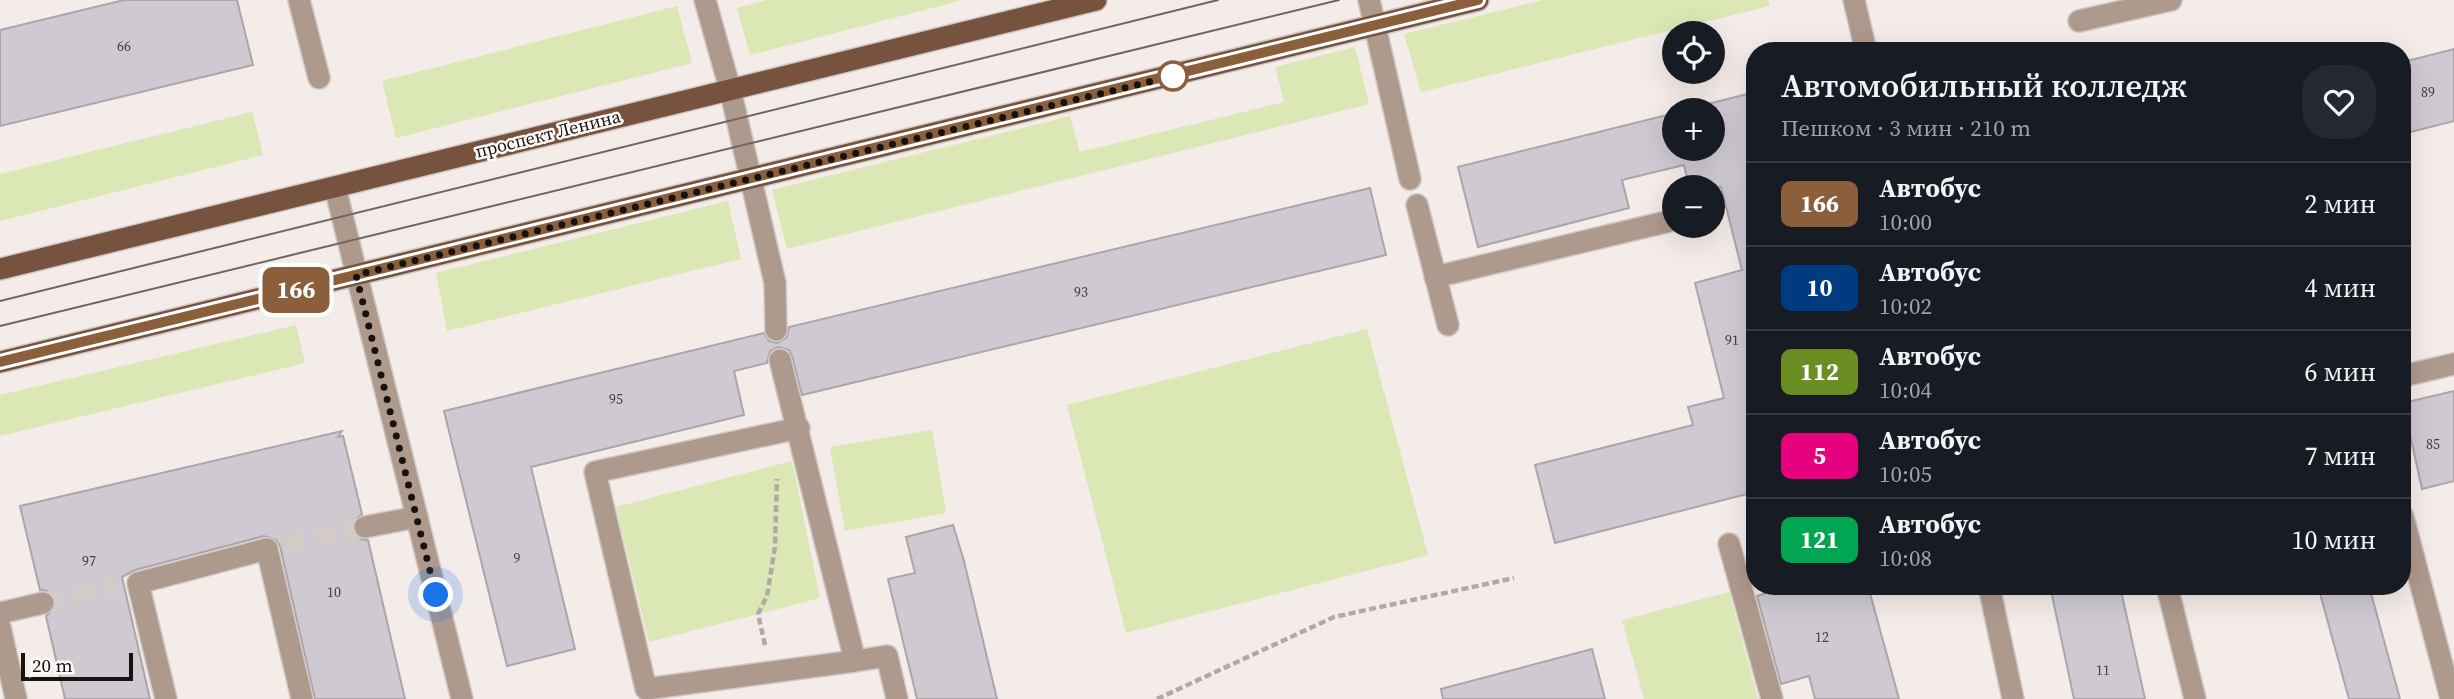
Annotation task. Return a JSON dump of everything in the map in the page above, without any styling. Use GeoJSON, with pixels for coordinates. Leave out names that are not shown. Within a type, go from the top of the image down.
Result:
{"type":"FeatureCollection","features":[{"type":"Feature","properties":{"kind":"main road","name":"проспект Ленина"},"geometry":{"type":"LineString","coordinates":[[0,269],[1096,0]]}},
{"type":"Feature","properties":{"kind":"main road"},"geometry":{"type":"LineString","coordinates":[[0,362],[1478,0]]}},
{"type":"Feature","properties":{"kind":"street"},"geometry":{"type":"LineString","coordinates":[[299,0],[319,78]]}},
{"type":"Feature","properties":{"kind":"street"},"geometry":{"type":"LineString","coordinates":[[705,0],[730,89],[775,283],[776,330]]}},
{"type":"Feature","properties":{"kind":"street"},"geometry":{"type":"LineString","coordinates":[[1369,0],[1410,179]]}},
{"type":"Feature","properties":{"kind":"street"},"geometry":{"type":"LineString","coordinates":[[1854,0],[1864,42]]}},
{"type":"Feature","properties":{"kind":"street"},"geometry":{"type":"LineString","coordinates":[[2079,21],[2171,0]]}},
{"type":"Feature","properties":{"kind":"street"},"geometry":{"type":"LineString","coordinates":[[335,187],[462,699]]}},
{"type":"Feature","properties":{"kind":"street"},"geometry":{"type":"LineString","coordinates":[[1417,205],[1448,324]]}},
{"type":"Feature","properties":{"kind":"street"},"geometry":{"type":"LineString","coordinates":[[1435,277],[1662,223]]}},
{"type":"Feature","properties":{"kind":"street"},"geometry":{"type":"LineString","coordinates":[[780,360],[789,431],[855,661]]}},
{"type":"Feature","properties":{"kind":"street"},"geometry":{"type":"LineString","coordinates":[[2411,374],[2454,364]]}},
{"type":"Feature","properties":{"kind":"street"},"geometry":{"type":"LineString","coordinates":[[789,431],[595,472],[646,689],[887,656],[897,699]]}},
{"type":"Feature","properties":{"kind":"street"},"geometry":{"type":"LineString","coordinates":[[365,527],[417,517]]}},
{"type":"Feature","properties":{"kind":"street"},"geometry":{"type":"LineString","coordinates":[[1729,544],[1772,699]]}},
{"type":"Feature","properties":{"kind":"street"},"geometry":{"type":"LineString","coordinates":[[166,699],[128,585],[276,547],[302,699]]}},
{"type":"Feature","properties":{"kind":"street"},"geometry":{"type":"LineString","coordinates":[[2411,547],[2451,699]]}},
{"type":"Feature","properties":{"kind":"street"},"geometry":{"type":"LineString","coordinates":[[1991,595],[2013,699]]}},
{"type":"Feature","properties":{"kind":"street"},"geometry":{"type":"LineString","coordinates":[[2169,595],[2195,699]]}},
{"type":"Feature","properties":{"kind":"street"},"geometry":{"type":"LineString","coordinates":[[0,612],[43,603]]}},
{"type":"Feature","properties":{"kind":"street"},"geometry":{"type":"LineString","coordinates":[[0,627],[16,699]]}},
{"type":"Feature","properties":{"kind":"path"},"geometry":{"type":"LineString","coordinates":[[771,673],[758,614],[767,596],[789,431]]}},
{"type":"Feature","properties":{"kind":"path"},"geometry":{"type":"LineString","coordinates":[[1157,699],[1334,617],[1514,578]]}},
{"type":"Feature","properties":{"kind":"green space"},"geometry":{"type":"Polygon","coordinates":[[[767,0],[963,0],[750,55],[737,8],[767,0]]]}},
{"type":"Feature","properties":{"kind":"green space"},"geometry":{"type":"Polygon","coordinates":[[[1543,0],[1768,0],[1770,6],[1709,21],[1662,21],[1662,33],[1421,92],[1404,34],[1543,0]]]}},
{"type":"Feature","properties":{"kind":"green space"},"geometry":{"type":"Polygon","coordinates":[[[677,6],[692,63],[396,138],[382,81],[677,6]]]}},
{"type":"Feature","properties":{"kind":"green space"},"geometry":{"type":"Polygon","coordinates":[[[1355,47],[1369,104],[787,249],[772,190],[1070,116],[1080,152],[1284,102],[1275,67],[1355,47]]]}},
{"type":"Feature","properties":{"kind":"green space"},"geometry":{"type":"Polygon","coordinates":[[[252,112],[263,155],[0,221],[0,174],[252,112]]]}},
{"type":"Feature","properties":{"kind":"green space"},"geometry":{"type":"Polygon","coordinates":[[[728,201],[741,259],[447,331],[436,273],[728,201]]]}},
{"type":"Feature","properties":{"kind":"green space"},"geometry":{"type":"Polygon","coordinates":[[[296,325],[305,363],[0,436],[0,395],[296,325]]]}},
{"type":"Feature","properties":{"kind":"green space"},"geometry":{"type":"Polygon","coordinates":[[[1367,329],[1428,555],[1126,633],[1067,405],[1367,329]]]}},
{"type":"Feature","properties":{"kind":"green space"},"geometry":{"type":"Polygon","coordinates":[[[932,430],[946,513],[845,531],[830,447],[932,430]]]}},
{"type":"Feature","properties":{"kind":"green space"},"geometry":{"type":"Polygon","coordinates":[[[792,461],[820,598],[649,642],[616,507],[792,461]]]}},
{"type":"Feature","properties":{"kind":"green space"},"geometry":{"type":"Polygon","coordinates":[[[1729,592],[1758,699],[1644,699],[1622,620],[1729,592]]]}},
{"type":"Feature","properties":{"kind":"building"},"geometry":{"type":"Polygon","coordinates":[[[124,0],[237,0],[253,65],[0,126],[0,30],[124,0]]]}},
{"type":"Feature","properties":{"kind":"building"},"geometry":{"type":"Polygon","coordinates":[[[2454,49],[2454,121],[2411,132],[2411,60],[2454,49]]]}},
{"type":"Feature","properties":{"kind":"building"},"geometry":{"type":"Polygon","coordinates":[[[1746,94],[1746,494],[1555,543],[1535,465],[1693,425],[1688,407],[1724,398],[1695,283],[1742,270],[1725,203],[1725,175],[1686,175],[1684,165],[1622,180],[1629,208],[1478,247],[1458,167],[1662,116],[1662,161],[1725,161],[1725,100],[1746,94]]]}},
{"type":"Feature","properties":{"kind":"building"},"geometry":{"type":"Polygon","coordinates":[[[1370,188],[1386,255],[802,395],[789,350],[778,347],[770,351],[767,363],[734,371],[744,415],[531,467],[575,649],[507,666],[444,411],[764,333],[769,341],[777,343],[787,337],[789,327],[1370,188]]]}},
{"type":"Feature","properties":{"kind":"building"},"geometry":{"type":"Polygon","coordinates":[[[2454,391],[2454,481],[2422,489],[2411,439],[2411,401],[2454,391]]]}},
{"type":"Feature","properties":{"kind":"building"},"geometry":{"type":"Polygon","coordinates":[[[342,431],[338,437],[343,436],[362,514],[353,522],[352,530],[360,539],[368,540],[405,699],[315,699],[280,546],[276,540],[264,536],[135,570],[122,577],[150,699],[65,699],[46,616],[55,607],[56,599],[47,591],[40,590],[20,506],[342,431]]]}},
{"type":"Feature","properties":{"kind":"building"},"geometry":{"type":"Polygon","coordinates":[[[953,525],[997,699],[917,699],[888,579],[915,573],[906,537],[953,525]]]}},
{"type":"Feature","properties":{"kind":"building"},"geometry":{"type":"Polygon","coordinates":[[[1870,595],[1899,699],[1815,699],[1809,676],[1781,684],[1757,596],[1870,595]]]}},
{"type":"Feature","properties":{"kind":"building"},"geometry":{"type":"Polygon","coordinates":[[[2052,595],[2122,595],[2145,699],[2074,699],[2052,595]]]}},
{"type":"Feature","properties":{"kind":"building"},"geometry":{"type":"Polygon","coordinates":[[[2320,595],[2371,595],[2400,699],[2349,699],[2320,595]]]}},
{"type":"Feature","properties":{"kind":"building"},"geometry":{"type":"Polygon","coordinates":[[[1592,649],[1605,699],[1443,699],[1441,689],[1592,649]]]}},
{"type":"Feature","properties":{"kind":"tunnel"},"geometry":{"type":"LineString","coordinates":[[285,545],[365,527]]}},
{"type":"Feature","properties":{"kind":"tunnel"},"geometry":{"type":"LineString","coordinates":[[43,603],[118,587]]}},
{"type":"Feature","properties":{"kind":"tram line"},"geometry":{"type":"LineString","coordinates":[[0,301],[1218,0]]}},
{"type":"Feature","properties":{"kind":"tram line"},"geometry":{"type":"LineString","coordinates":[[0,326],[1339,0]]}},
{"type":"Feature","properties":{"kind":"bus line","name":"166"},"geometry":{"type":"LineString","coordinates":[[0,362],[1478,0]]}},
{"type":"Feature","properties":{"kind":"route"},"geometry":{"type":"LineString","coordinates":[[436,595],[356,275],[1173,76]]}}]}
